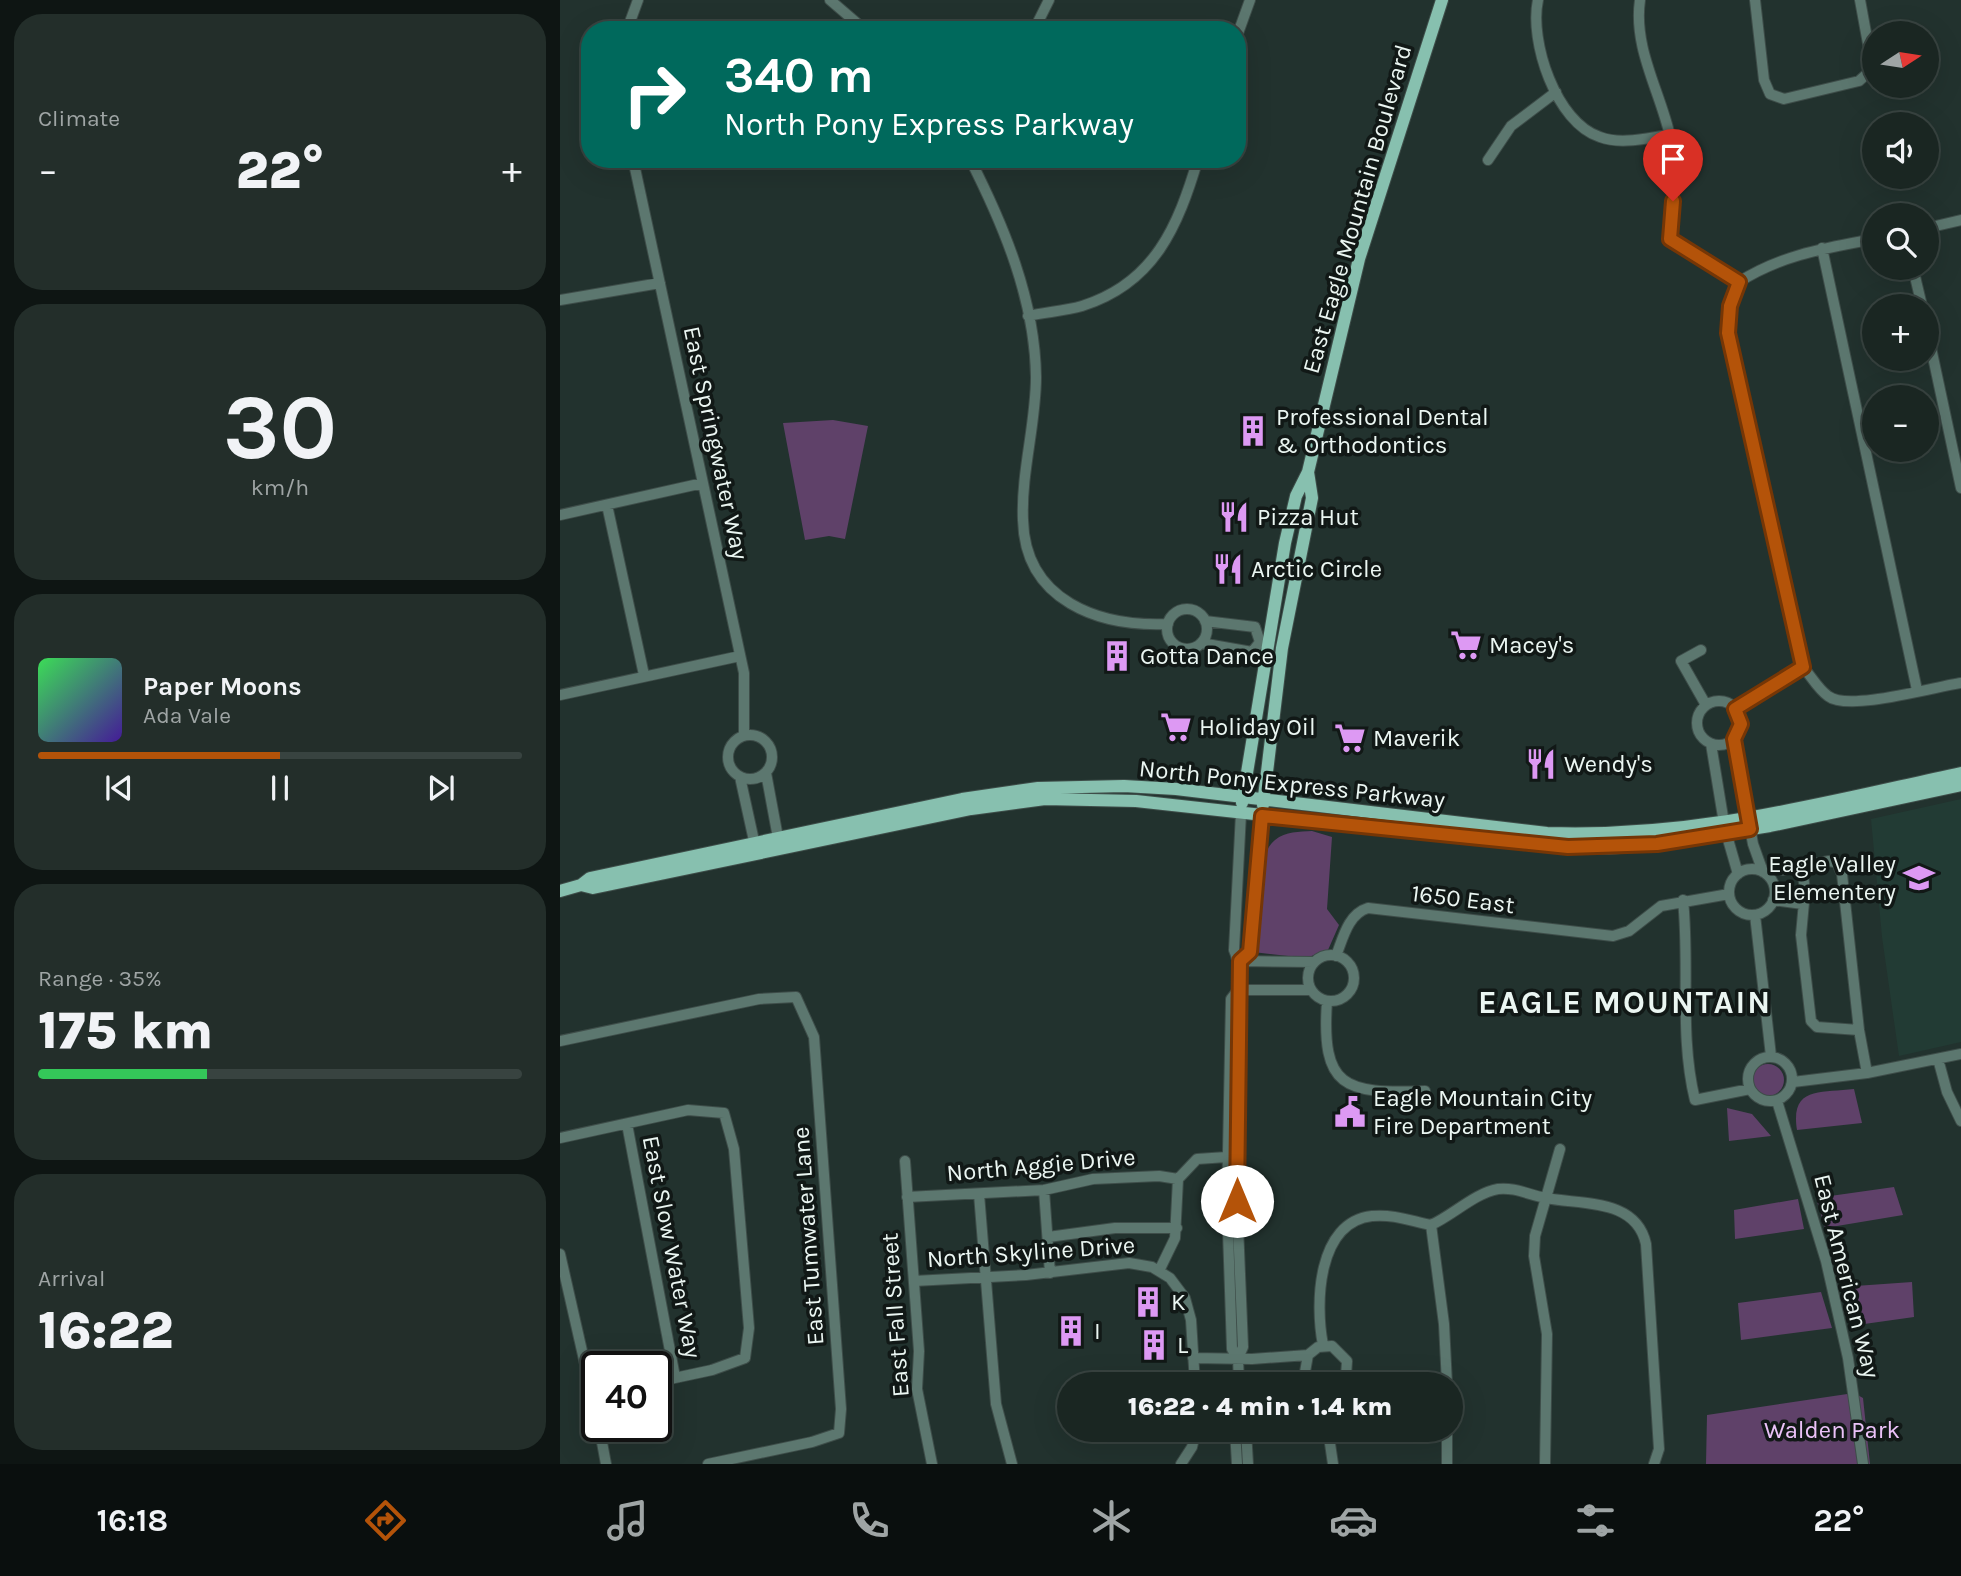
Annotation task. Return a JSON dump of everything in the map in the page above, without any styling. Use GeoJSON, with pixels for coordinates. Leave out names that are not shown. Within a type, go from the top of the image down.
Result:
{"type":"FeatureCollection","features":[{"type":"Feature","properties":{"kind":"main road","name":"East Eagle Mountain Boulevard"},"geometry":{"type":"LineString","coordinates":[[1241,813],[1264,643],[1294,508],[1308,472],[1359,259],[1442,0]]}},
{"type":"Feature","properties":{"kind":"main road","name":"East Eagle Mountain Boulevard"},"geometry":{"type":"LineString","coordinates":[[1262,816],[1282,648],[1312,498],[1308,472]]}},
{"type":"Feature","properties":{"kind":"main road","name":"North Pony Express Parkway"},"geometry":{"type":"LineString","coordinates":[[1749,825],[1961,773]]}},
{"type":"Feature","properties":{"kind":"main road","name":"North Pony Express Parkway"},"geometry":{"type":"LineString","coordinates":[[779,844],[962,799],[1038,788],[1139,787],[1243,795],[1548,834],[1651,833],[1725,828],[1961,785]]}},
{"type":"Feature","properties":{"kind":"main road","name":"North Pony Express Parkway"},"geometry":{"type":"LineString","coordinates":[[560,891],[581,885],[593,888],[755,848],[971,809],[1045,799],[1108,799],[1568,847],[1657,844],[1725,828]]}},
{"type":"Feature","properties":{"kind":"street"},"geometry":{"type":"LineString","coordinates":[[630,21],[638,0]]}},
{"type":"Feature","properties":{"kind":"street"},"geometry":{"type":"LineString","coordinates":[[830,0],[854,21]]}},
{"type":"Feature","properties":{"kind":"street"},"geometry":{"type":"LineString","coordinates":[[1038,21],[1049,0]]}},
{"type":"Feature","properties":{"kind":"street"},"geometry":{"type":"LineString","coordinates":[[1242,21],[1250,0]]}},
{"type":"Feature","properties":{"kind":"street"},"geometry":{"type":"LineString","coordinates":[[1538,0],[1535,35],[1556,92],[1580,127],[1599,137],[1615,141],[1669,135]]}},
{"type":"Feature","properties":{"kind":"street"},"geometry":{"type":"LineString","coordinates":[[1640,0],[1640,39],[1669,135],[1675,167],[1670,239],[1739,282]]}},
{"type":"Feature","properties":{"kind":"street"},"geometry":{"type":"LineString","coordinates":[[1755,0],[1764,80],[1770,94],[1784,99],[1860,81],[1869,72],[1871,60],[1860,0]]}},
{"type":"Feature","properties":{"kind":"street"},"geometry":{"type":"LineString","coordinates":[[1488,160],[1511,127],[1556,92]]}},
{"type":"Feature","properties":{"kind":"street","name":"East Springwater Way"},"geometry":{"type":"LineString","coordinates":[[635,168],[744,673],[744,736]]}},
{"type":"Feature","properties":{"kind":"street"},"geometry":{"type":"LineString","coordinates":[[974,168],[1009,240],[1028,316],[1036,376],[1023,521],[1029,551],[1041,578],[1072,605],[1101,618],[1138,625],[1168,624]]}},
{"type":"Feature","properties":{"kind":"street"},"geometry":{"type":"LineString","coordinates":[[1028,316],[1081,306],[1116,292],[1156,256],[1183,210],[1195,168]]}},
{"type":"Feature","properties":{"kind":"street"},"geometry":{"type":"LineString","coordinates":[[1939,226],[1961,220]]}},
{"type":"Feature","properties":{"kind":"street"},"geometry":{"type":"LineString","coordinates":[[1862,241],[1784,258],[1739,282],[1730,306],[1728,333],[1803,667],[1829,698],[1864,701],[1961,683]]}},
{"type":"Feature","properties":{"kind":"street"},"geometry":{"type":"LineString","coordinates":[[1822,248],[1917,690]]}},
{"type":"Feature","properties":{"kind":"street"},"geometry":{"type":"LineString","coordinates":[[560,300],[660,283]]}},
{"type":"Feature","properties":{"kind":"street"},"geometry":{"type":"LineString","coordinates":[[1936,371],[1961,488]]}},
{"type":"Feature","properties":{"kind":"street"},"geometry":{"type":"LineString","coordinates":[[560,515],[703,483]]}},
{"type":"Feature","properties":{"kind":"street"},"geometry":{"type":"LineString","coordinates":[[607,505],[645,676]]}},
{"type":"Feature","properties":{"kind":"street"},"geometry":{"type":"LineString","coordinates":[[1183,610],[1197,612],[1205,621],[1206,634],[1201,643],[1191,649],[1176,645],[1169,638],[1168,624],[1173,616],[1183,610]]}},
{"type":"Feature","properties":{"kind":"street"},"geometry":{"type":"LineString","coordinates":[[1205,621],[1255,627],[1264,643],[1282,648]]}},
{"type":"Feature","properties":{"kind":"street"},"geometry":{"type":"LineString","coordinates":[[1201,643],[1252,652],[1264,643]]}},
{"type":"Feature","properties":{"kind":"street"},"geometry":{"type":"LineString","coordinates":[[1701,650],[1681,661],[1706,705]]}},
{"type":"Feature","properties":{"kind":"street"},"geometry":{"type":"LineString","coordinates":[[560,695],[740,656]]}},
{"type":"Feature","properties":{"kind":"street"},"geometry":{"type":"LineString","coordinates":[[1735,709],[1803,667]]}},
{"type":"Feature","properties":{"kind":"street"},"geometry":{"type":"LineString","coordinates":[[1734,739],[1722,745],[1711,744],[1703,739],[1697,728],[1698,715],[1706,705],[1724,702],[1735,709],[1741,724],[1734,739],[1749,825],[1763,872],[1772,881],[1773,900],[1766,910],[1755,915],[1735,908],[1729,894],[1731,883],[1738,874],[1750,870],[1763,872]]}},
{"type":"Feature","properties":{"kind":"street"},"geometry":{"type":"LineString","coordinates":[[755,848],[740,777],[730,766],[728,757],[733,743],[744,736],[760,738],[766,743],[772,756],[766,773],[779,844]]}},
{"type":"Feature","properties":{"kind":"street"},"geometry":{"type":"LineString","coordinates":[[1711,744],[1725,828],[1738,874]]}},
{"type":"Feature","properties":{"kind":"street"},"geometry":{"type":"LineString","coordinates":[[740,777],[753,779],[766,773]]}},
{"type":"Feature","properties":{"kind":"street","name":"East Eagle Mountain Boulevard"},"geometry":{"type":"LineString","coordinates":[[1238,1372],[1238,1358],[1243,1347],[1237,1201],[1241,998],[1238,990],[1240,961],[1234,950],[1241,813]]}},
{"type":"Feature","properties":{"kind":"street","name":"East Eagle Mountain Boulevard"},"geometry":{"type":"LineString","coordinates":[[1240,961],[1250,952],[1262,816]]}},
{"type":"Feature","properties":{"kind":"street"},"geometry":{"type":"LineString","coordinates":[[1782,870],[1829,861],[1837,863],[1842,874],[1859,1030],[1867,1073]]}},
{"type":"Feature","properties":{"kind":"street"},"geometry":{"type":"LineString","coordinates":[[1802,866],[1805,891],[1801,935],[1811,1021],[1817,1027],[1859,1030]]}},
{"type":"Feature","properties":{"kind":"street","name":"1650 East"},"geometry":{"type":"LineString","coordinates":[[1336,956],[1351,919],[1359,911],[1368,908],[1613,936],[1629,931],[1661,906],[1729,894]]}},
{"type":"Feature","properties":{"kind":"street"},"geometry":{"type":"LineString","coordinates":[[1683,900],[1688,947],[1688,1072],[1695,1100],[1750,1089]]}},
{"type":"Feature","properties":{"kind":"street"},"geometry":{"type":"LineString","coordinates":[[1773,900],[1802,904]]}},
{"type":"Feature","properties":{"kind":"street"},"geometry":{"type":"LineString","coordinates":[[1755,915],[1771,1056]]}},
{"type":"Feature","properties":{"kind":"street"},"geometry":{"type":"LineString","coordinates":[[1238,990],[1310,990],[1327,1002],[1348,994],[1354,980],[1349,965],[1336,956],[1324,956],[1314,962],[1240,961]]}},
{"type":"Feature","properties":{"kind":"street"},"geometry":{"type":"LineString","coordinates":[[1310,990],[1308,975],[1314,962]]}},
{"type":"Feature","properties":{"kind":"street"},"geometry":{"type":"LineString","coordinates":[[1354,980],[1367,983]]}},
{"type":"Feature","properties":{"kind":"street","name":"East Eagle Mountain Boulevard"},"geometry":{"type":"LineString","coordinates":[[1238,990],[1231,999],[1227,1157],[1232,1349],[1238,1358]]}},
{"type":"Feature","properties":{"kind":"street","name":"East Tumwater Lane"},"geometry":{"type":"LineString","coordinates":[[560,1041],[759,999],[796,997],[814,1037],[837,1341],[841,1409],[839,1433],[812,1442],[708,1464]]}},
{"type":"Feature","properties":{"kind":"street"},"geometry":{"type":"LineString","coordinates":[[1327,1002],[1324,1040],[1330,1064],[1349,1085],[1383,1093],[1425,1091]]}},
{"type":"Feature","properties":{"kind":"street"},"geometry":{"type":"LineString","coordinates":[[1793,1082],[1867,1073],[1961,1054]]}},
{"type":"Feature","properties":{"kind":"street"},"geometry":{"type":"LineString","coordinates":[[1771,1056],[1783,1060],[1789,1067],[1793,1082],[1787,1094],[1777,1101],[1760,1099],[1750,1089],[1748,1078],[1753,1065],[1771,1056]]}},
{"type":"Feature","properties":{"kind":"street"},"geometry":{"type":"LineString","coordinates":[[1938,1059],[1947,1092],[1961,1121]]}},
{"type":"Feature","properties":{"kind":"street","name":"East American Way"},"geometry":{"type":"LineString","coordinates":[[1777,1101],[1826,1261],[1848,1358],[1863,1464]]}},
{"type":"Feature","properties":{"kind":"street"},"geometry":{"type":"LineString","coordinates":[[560,1138],[688,1110],[724,1113],[734,1149],[749,1328],[745,1358],[712,1370],[672,1378]]}},
{"type":"Feature","properties":{"kind":"street","name":"East Slow Water Way"},"geometry":{"type":"LineString","coordinates":[[627,1124],[675,1377]]}},
{"type":"Feature","properties":{"kind":"street"},"geometry":{"type":"LineString","coordinates":[[1545,1464],[1547,1334],[1534,1256],[1535,1236],[1560,1149]]}},
{"type":"Feature","properties":{"kind":"street"},"geometry":{"type":"LineString","coordinates":[[1194,1372],[1191,1320],[1185,1298],[1175,1283],[1155,1269],[1171,1251],[1177,1228],[1178,1179],[1197,1159],[1227,1157]]}},
{"type":"Feature","properties":{"kind":"street","name":"East Fall Street"},"geometry":{"type":"LineString","coordinates":[[905,1161],[919,1351],[916,1389],[932,1464]]}},
{"type":"Feature","properties":{"kind":"street","name":"North Aggie Drive"},"geometry":{"type":"LineString","coordinates":[[907,1197],[1044,1190],[1093,1179],[1158,1175],[1178,1179]]}},
{"type":"Feature","properties":{"kind":"street"},"geometry":{"type":"LineString","coordinates":[[1324,1345],[1321,1307],[1324,1261],[1339,1232],[1359,1220],[1396,1216],[1431,1225],[1496,1189],[1514,1189],[1545,1198],[1603,1205],[1620,1211],[1636,1223],[1646,1244],[1659,1448],[1654,1464]]}},
{"type":"Feature","properties":{"kind":"street"},"geometry":{"type":"LineString","coordinates":[[1044,1190],[1050,1273]]}},
{"type":"Feature","properties":{"kind":"street"},"geometry":{"type":"LineString","coordinates":[[979,1194],[996,1405],[1012,1464]]}},
{"type":"Feature","properties":{"kind":"street"},"geometry":{"type":"LineString","coordinates":[[1431,1225],[1444,1324],[1446,1372]]}},
{"type":"Feature","properties":{"kind":"street"},"geometry":{"type":"LineString","coordinates":[[1048,1237],[1115,1228],[1177,1228]]}},
{"type":"Feature","properties":{"kind":"street"},"geometry":{"type":"LineString","coordinates":[[560,1254],[583,1351]]}},
{"type":"Feature","properties":{"kind":"street","name":"North Skyline Drive"},"geometry":{"type":"LineString","coordinates":[[914,1281],[1050,1273],[1129,1263],[1155,1269]]}},
{"type":"Feature","properties":{"kind":"street"},"geometry":{"type":"LineString","coordinates":[[1193,1358],[1308,1355],[1324,1345],[1338,1349],[1347,1361],[1346,1372]]}},
{"type":"Feature","properties":{"kind":"street"},"geometry":{"type":"LineString","coordinates":[[1307,1372],[1305,1366],[1308,1355]]}},
{"type":"Feature","properties":{"kind":"street"},"geometry":{"type":"LineString","coordinates":[[602,1442],[606,1464]]}},
{"type":"Feature","properties":{"kind":"street"},"geometry":{"type":"LineString","coordinates":[[1181,1464],[1193,1442]]}},
{"type":"Feature","properties":{"kind":"street"},"geometry":{"type":"LineString","coordinates":[[1236,1442],[1237,1464]]}},
{"type":"Feature","properties":{"kind":"street"},"geometry":{"type":"LineString","coordinates":[[1247,1442],[1248,1464]]}},
{"type":"Feature","properties":{"kind":"street"},"geometry":{"type":"LineString","coordinates":[[1330,1442],[1333,1464]]}},
{"type":"Feature","properties":{"kind":"street"},"geometry":{"type":"LineString","coordinates":[[1447,1442],[1447,1464]]}},
{"type":"Feature","properties":{"kind":"shaded area","name":"Eagle Valley Elementery"},"geometry":{"type":"Polygon","coordinates":[[[1961,799],[1961,1042],[1899,1056],[1882,937],[1871,819],[1961,799]]]}},
{"type":"Feature","properties":{"kind":"green space"},"geometry":{"type":"Polygon","coordinates":[[[833,420],[868,426],[845,539],[829,536],[805,540],[783,423],[833,420]]]}},
{"type":"Feature","properties":{"kind":"green space"},"geometry":{"type":"Polygon","coordinates":[[[1312,831],[1332,837],[1327,909],[1339,925],[1328,950],[1306,958],[1253,952],[1259,875],[1268,848],[1284,835],[1312,831]]]}},
{"type":"Feature","properties":{"kind":"green space"},"geometry":{"type":"Polygon","coordinates":[[[1768,1064],[1780,1068],[1784,1080],[1780,1092],[1768,1096],[1756,1092],[1752,1080],[1756,1068],[1768,1064]]]}},
{"type":"Feature","properties":{"kind":"green space"},"geometry":{"type":"Polygon","coordinates":[[[1854,1089],[1862,1123],[1797,1130],[1796,1116],[1803,1099],[1820,1092],[1854,1089]]]}},
{"type":"Feature","properties":{"kind":"green space"},"geometry":{"type":"Polygon","coordinates":[[[1727,1108],[1752,1114],[1771,1136],[1729,1141],[1727,1108]]]}},
{"type":"Feature","properties":{"kind":"green space"},"geometry":{"type":"Polygon","coordinates":[[[1894,1187],[1903,1215],[1825,1228],[1816,1198],[1894,1187]]]}},
{"type":"Feature","properties":{"kind":"green space"},"geometry":{"type":"Polygon","coordinates":[[[1798,1199],[1804,1229],[1735,1239],[1734,1210],[1798,1199]]]}},
{"type":"Feature","properties":{"kind":"green space"},"geometry":{"type":"Polygon","coordinates":[[[1912,1282],[1914,1317],[1850,1326],[1841,1287],[1912,1282]]]}},
{"type":"Feature","properties":{"kind":"green space"},"geometry":{"type":"Polygon","coordinates":[[[1821,1292],[1832,1328],[1741,1340],[1738,1303],[1821,1292]]]}},
{"type":"Feature","properties":{"kind":"green space","name":"Walden Park"},"geometry":{"type":"Polygon","coordinates":[[[1854,1393],[1863,1398],[1870,1464],[1706,1464],[1707,1415],[1854,1393]]]}},
{"type":"Feature","properties":{"kind":"place","name":"Professional Dental & Orthodontics"},"geometry":{"type":"Point","coordinates":[1253,431]}},
{"type":"Feature","properties":{"kind":"place","name":"Pizza Hut"},"geometry":{"type":"Point","coordinates":[1234,517]}},
{"type":"Feature","properties":{"kind":"place","name":"Arctic Circle"},"geometry":{"type":"Point","coordinates":[1228,569]}},
{"type":"Feature","properties":{"kind":"place","name":"Macey's"},"geometry":{"type":"Point","coordinates":[1466,645]}},
{"type":"Feature","properties":{"kind":"place","name":"Gotta Dance"},"geometry":{"type":"Point","coordinates":[1117,656]}},
{"type":"Feature","properties":{"kind":"place","name":"Holiday Oil"},"geometry":{"type":"Point","coordinates":[1176,727]}},
{"type":"Feature","properties":{"kind":"place","name":"Maverik"},"geometry":{"type":"Point","coordinates":[1350,738]}},
{"type":"Feature","properties":{"kind":"place","name":"Wendy's"},"geometry":{"type":"Point","coordinates":[1541,764]}},
{"type":"Feature","properties":{"kind":"place","name":"Eagle Valley Elementery"},"geometry":{"type":"Point","coordinates":[1919,878]}},
{"type":"Feature","properties":{"kind":"place","name":"Eagle Mountain City Fire Department"},"geometry":{"type":"Point","coordinates":[1350,1112]}},
{"type":"Feature","properties":{"kind":"place","name":"K"},"geometry":{"type":"Point","coordinates":[1148,1302]}},
{"type":"Feature","properties":{"kind":"place","name":"I"},"geometry":{"type":"Point","coordinates":[1071,1331]}},
{"type":"Feature","properties":{"kind":"place","name":"L"},"geometry":{"type":"Point","coordinates":[1154,1345]}},
{"type":"Feature","properties":{"kind":"district","name":"EAGLE MOUNTAIN"},"geometry":{"type":"Point","coordinates":[1625,1002]}},
{"type":"Feature","properties":{"kind":"route"},"geometry":{"type":"LineString","coordinates":[[1237,1201],[1241,998],[1238,990],[1240,961],[1250,952],[1262,816],[1568,847],[1609,848],[1657,844],[1750,829],[1734,739],[1741,724],[1735,709],[1803,667],[1728,333],[1730,306],[1739,282],[1670,239],[1673,201]]}}]}
